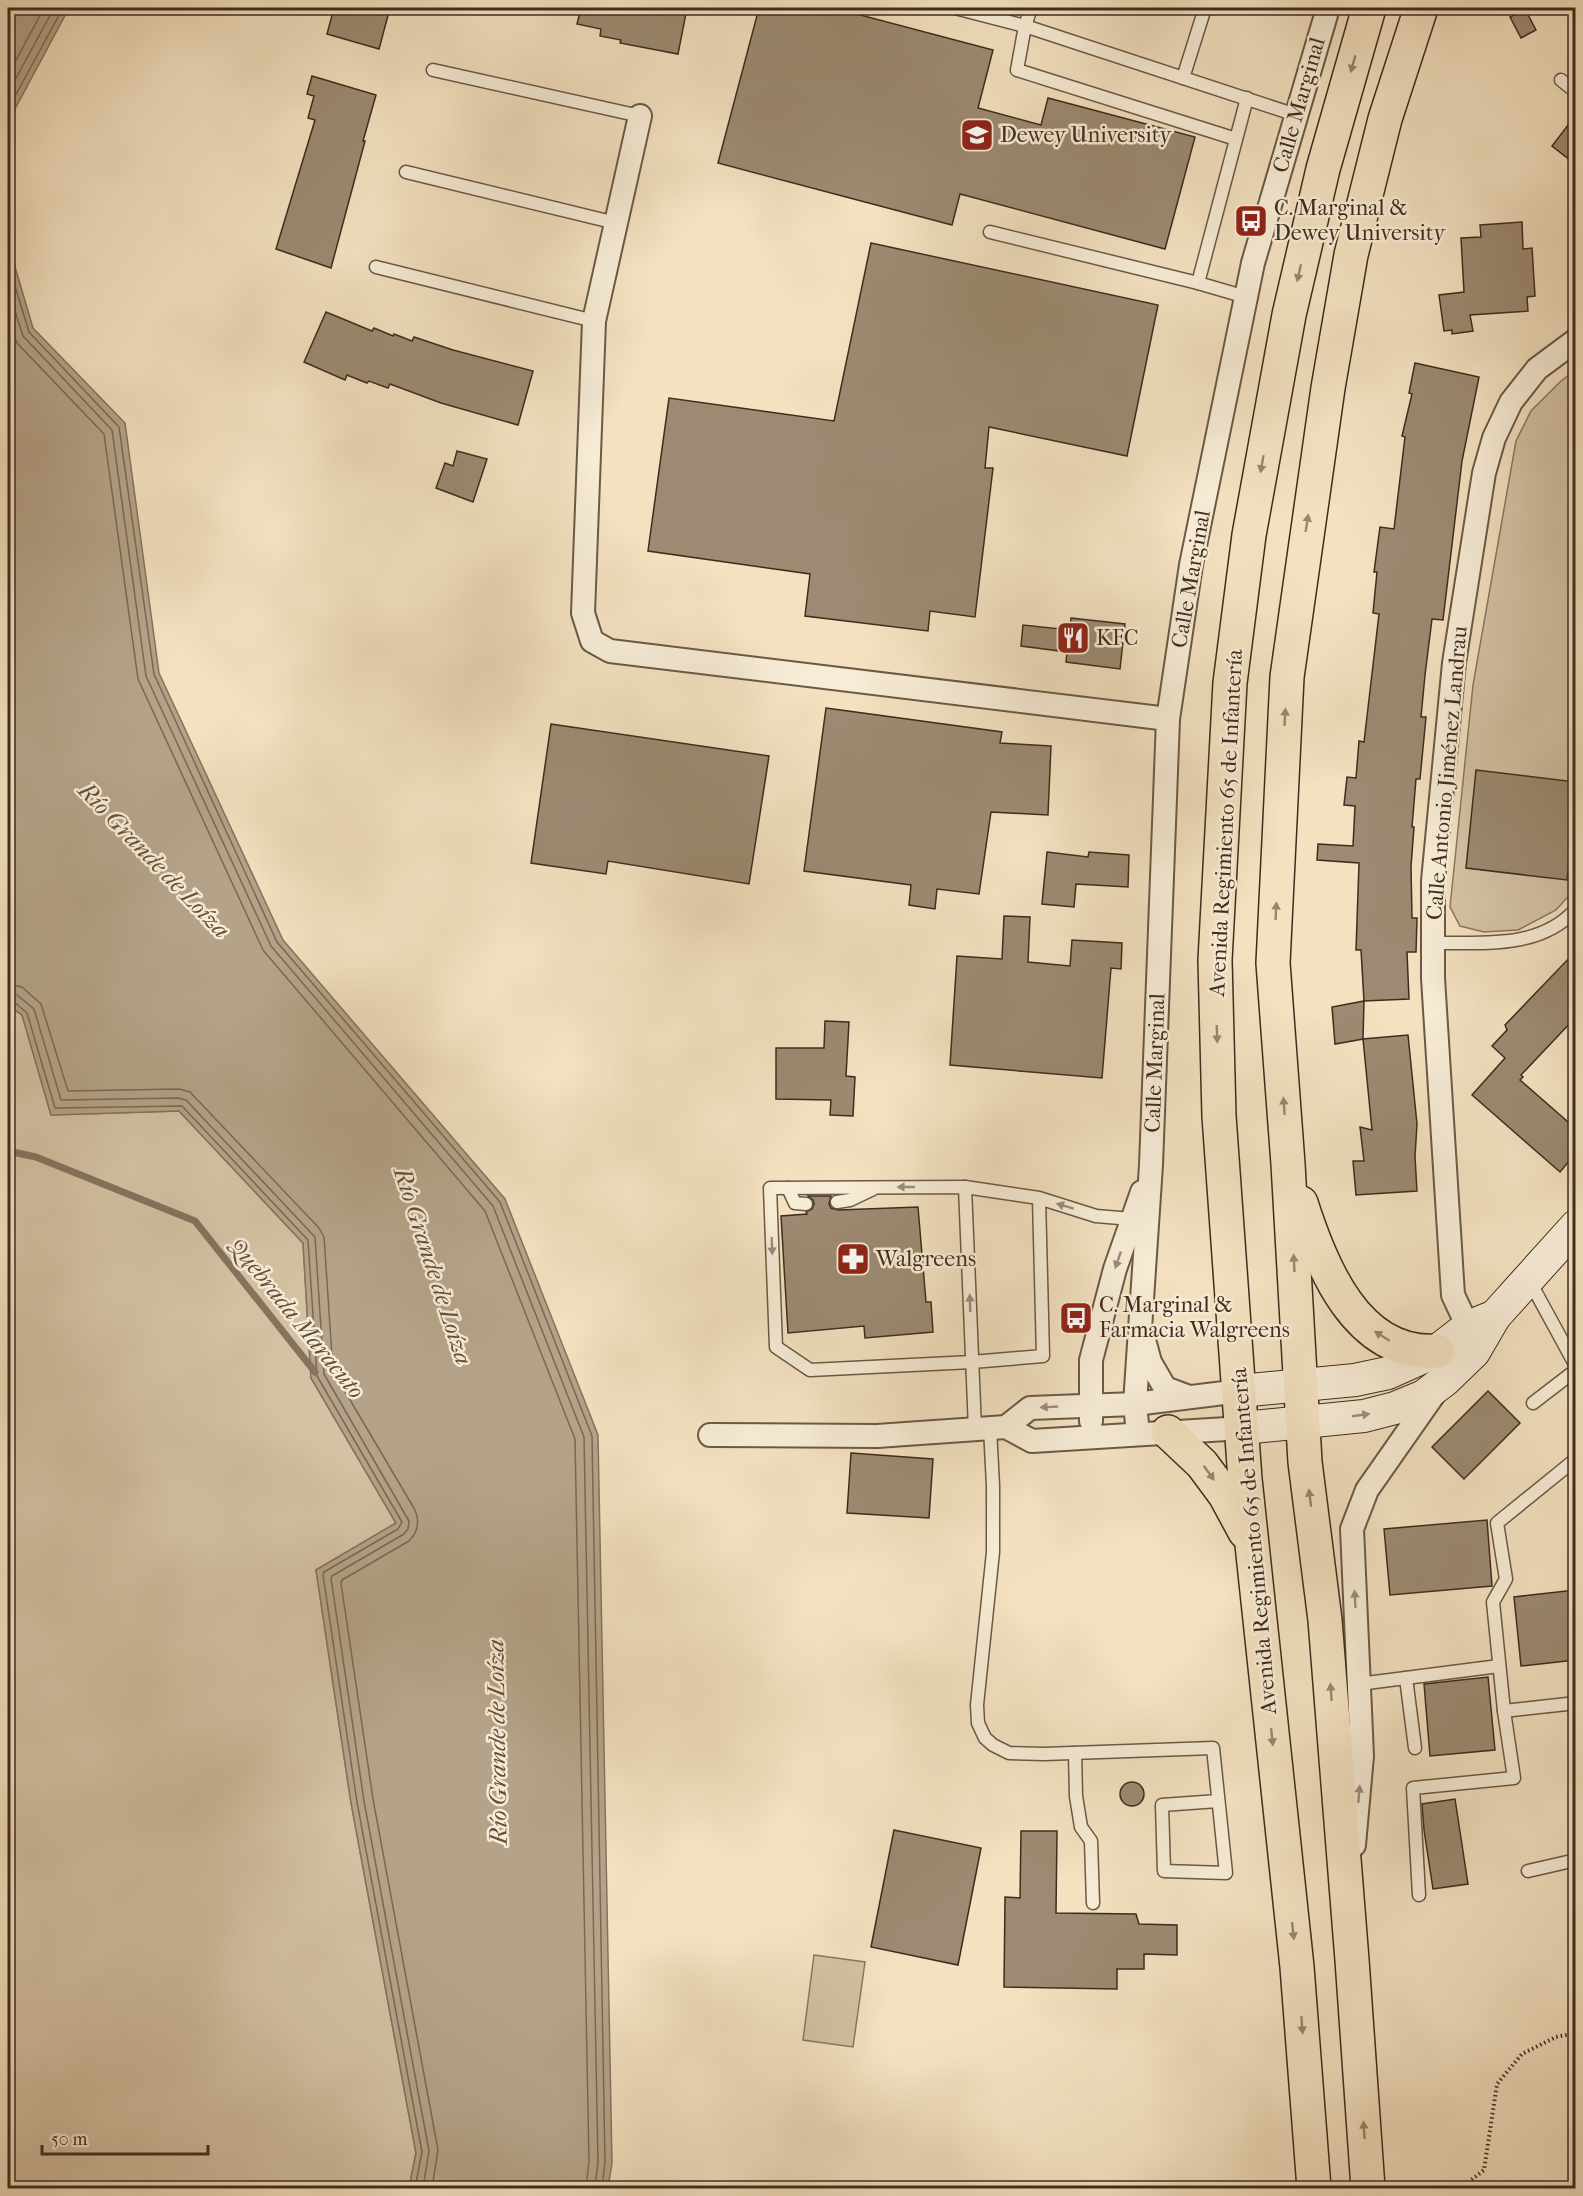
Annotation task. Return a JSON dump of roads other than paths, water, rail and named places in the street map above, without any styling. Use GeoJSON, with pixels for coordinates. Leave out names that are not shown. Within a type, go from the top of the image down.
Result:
{"type":"FeatureCollection","features":[{"type":"Feature","properties":{"kind":"main road","name":"Avenida Regimiento 65 de Infantería"},"geometry":{"type":"LineString","coordinates":[[1314,2188],[1297,1967],[1252,1547],[1219,1116],[1215,960],[1230,683],[1249,535],[1289,315],[1323,169],[1369,8]]}},
{"type":"Feature","properties":{"kind":"main road"},"geometry":{"type":"LineString","coordinates":[[1368,2188],[1325,1620],[1305,1462],[1288,1164],[1273,963],[1287,677],[1326,400],[1351,255],[1385,119],[1421,8]]}},
{"type":"Feature","properties":{"kind":"main road"},"geometry":{"type":"LineString","coordinates":[[1288,1164],[1309,1227],[1329,1276],[1358,1318],[1385,1340],[1422,1352],[1441,1366]]}},
{"type":"Feature","properties":{"kind":"main road"},"geometry":{"type":"LineString","coordinates":[[1153,1433],[1202,1464],[1225,1495],[1252,1547]]}},
{"type":"Feature","properties":{"kind":"street","name":"Calle Marginal"},"geometry":{"type":"LineString","coordinates":[[1153,1433],[1135,1404],[1151,1165],[1168,719],[1191,565],[1253,263],[1328,8]]}},
{"type":"Feature","properties":{"kind":"street"},"geometry":{"type":"LineString","coordinates":[[640,117],[594,321],[583,613],[592,641],[610,651],[1168,719]]}},
{"type":"Feature","properties":{"kind":"street","name":"Calle Antonio Jiménez Landrau"},"geometry":{"type":"LineString","coordinates":[[1481,1327],[1453,1296],[1433,978],[1433,881],[1455,663],[1484,472],[1494,438],[1511,402],[1538,369],[1575,340]]}},
{"type":"Feature","properties":{"kind":"street","name":"Calle Marginal"},"geometry":{"type":"LineString","coordinates":[[1092,1437],[1091,1360],[1114,1269],[1151,1165]]}},
{"type":"Feature","properties":{"kind":"street"},"geometry":{"type":"LineString","coordinates":[[710,1435],[877,1436],[990,1428],[1032,1441],[1243,1428],[1364,1416],[1395,1408],[1424,1395],[1441,1366],[1528,1278],[1575,1226]]}},
{"type":"Feature","properties":{"kind":"street"},"geometry":{"type":"LineString","coordinates":[[1140,1325],[1150,1362],[1166,1388],[1191,1397]]}},
{"type":"Feature","properties":{"kind":"street"},"geometry":{"type":"LineString","coordinates":[[990,1428],[1030,1408],[1135,1404],[1301,1384],[1356,1380],[1441,1366]]}},
{"type":"Feature","properties":{"kind":"street"},"geometry":{"type":"LineString","coordinates":[[1348,1915],[1362,1756],[1352,1529],[1367,1490],[1413,1423],[1441,1366]]}},
{"type":"Feature","properties":{"kind":"lane"},"geometry":{"type":"LineString","coordinates":[[956,8],[1025,26],[1296,115]]}},
{"type":"Feature","properties":{"kind":"lane"},"geometry":{"type":"LineString","coordinates":[[1031,8],[1025,26],[1017,70],[1236,139]]}},
{"type":"Feature","properties":{"kind":"lane"},"geometry":{"type":"LineString","coordinates":[[1183,78],[1205,8]]}},
{"type":"Feature","properties":{"kind":"lane"},"geometry":{"type":"LineString","coordinates":[[433,70],[640,117]]}},
{"type":"Feature","properties":{"kind":"lane"},"geometry":{"type":"LineString","coordinates":[[1562,80],[1575,92]]}},
{"type":"Feature","properties":{"kind":"lane"},"geometry":{"type":"LineString","coordinates":[[1198,283],[1247,98]]}},
{"type":"Feature","properties":{"kind":"lane"},"geometry":{"type":"LineString","coordinates":[[406,172],[616,223]]}},
{"type":"Feature","properties":{"kind":"lane"},"geometry":{"type":"LineString","coordinates":[[990,232],[1246,297]]}},
{"type":"Feature","properties":{"kind":"lane"},"geometry":{"type":"LineString","coordinates":[[376,267],[594,321]]}},
{"type":"Feature","properties":{"kind":"lane"},"geometry":{"type":"LineString","coordinates":[[1433,943],[1514,942],[1544,932],[1569,917],[1575,909]]}},
{"type":"Feature","properties":{"kind":"lane"},"geometry":{"type":"LineString","coordinates":[[837,1202],[850,1200],[877,1187]]}},
{"type":"Feature","properties":{"kind":"lane"},"geometry":{"type":"LineString","coordinates":[[1039,1198],[1043,1356],[810,1370],[776,1347],[770,1188],[965,1187],[1039,1198],[1096,1216],[1132,1219]]}},
{"type":"Feature","properties":{"kind":"lane"},"geometry":{"type":"LineString","coordinates":[[965,1187],[972,1362],[990,1428],[993,1486],[993,1552],[977,1705],[978,1723],[985,1738],[993,1746],[1009,1753],[1213,1748],[1226,1873],[1164,1871],[1162,1805],[1218,1801]]}},
{"type":"Feature","properties":{"kind":"lane"},"geometry":{"type":"LineString","coordinates":[[788,1188],[795,1203],[806,1204]]}},
{"type":"Feature","properties":{"kind":"lane"},"geometry":{"type":"LineString","coordinates":[[1528,1278],[1575,1368],[1533,1403]]}},
{"type":"Feature","properties":{"kind":"lane"},"geometry":{"type":"LineString","coordinates":[[1419,1895],[1413,1788],[1514,1778],[1492,1602],[1506,1579],[1497,1523],[1575,1459]]}},
{"type":"Feature","properties":{"kind":"lane"},"geometry":{"type":"LineString","coordinates":[[1359,1684],[1499,1666]]}},
{"type":"Feature","properties":{"kind":"lane"},"geometry":{"type":"LineString","coordinates":[[1406,1678],[1415,1748]]}},
{"type":"Feature","properties":{"kind":"lane"},"geometry":{"type":"LineString","coordinates":[[1504,1711],[1575,1703]]}},
{"type":"Feature","properties":{"kind":"lane"},"geometry":{"type":"LineString","coordinates":[[1075,1753],[1076,1796],[1081,1827],[1091,1841],[1093,1903]]}},
{"type":"Feature","properties":{"kind":"lane"},"geometry":{"type":"LineString","coordinates":[[1528,1871],[1575,1860]]}},
{"type":"Feature","properties":{"kind":"water"},"geometry":{"type":"Polygon","coordinates":[[[8,8],[69,8],[8,122],[8,8]]]}},
{"type":"Feature","properties":{"kind":"water","name":"Río Grande de Loíza"},"geometry":{"type":"Polygon","coordinates":[[[8,243],[33,328],[125,423],[159,673],[283,940],[505,1199],[598,1435],[612,2163],[608,2188],[409,2188],[416,2153],[351,1803],[316,1570],[396,1523],[311,1378],[303,1243],[179,1111],[51,1115],[22,1015],[8,1005],[8,243]]]}},
{"type":"Feature","properties":{"kind":"waterway","name":"Quebrada Maracuto"},"geometry":{"type":"LineString","coordinates":[[8,1151],[36,1157],[195,1221],[315,1372]]}},
{"type":"Feature","properties":{"kind":"place","name":"Dewey University"},"geometry":{"type":"Point","coordinates":[977,135]}},
{"type":"Feature","properties":{"kind":"place","name":"C. Marginal & Dewey University"},"geometry":{"type":"Point","coordinates":[1251,221]}},
{"type":"Feature","properties":{"kind":"place","name":"KFC"},"geometry":{"type":"Point","coordinates":[1073,638]}},
{"type":"Feature","properties":{"kind":"place","name":"Walgreens"},"geometry":{"type":"Point","coordinates":[853,1259]}},
{"type":"Feature","properties":{"kind":"place","name":"C. Marginal & Farmacia Walgreens"},"geometry":{"type":"Point","coordinates":[1076,1318]}}]}
